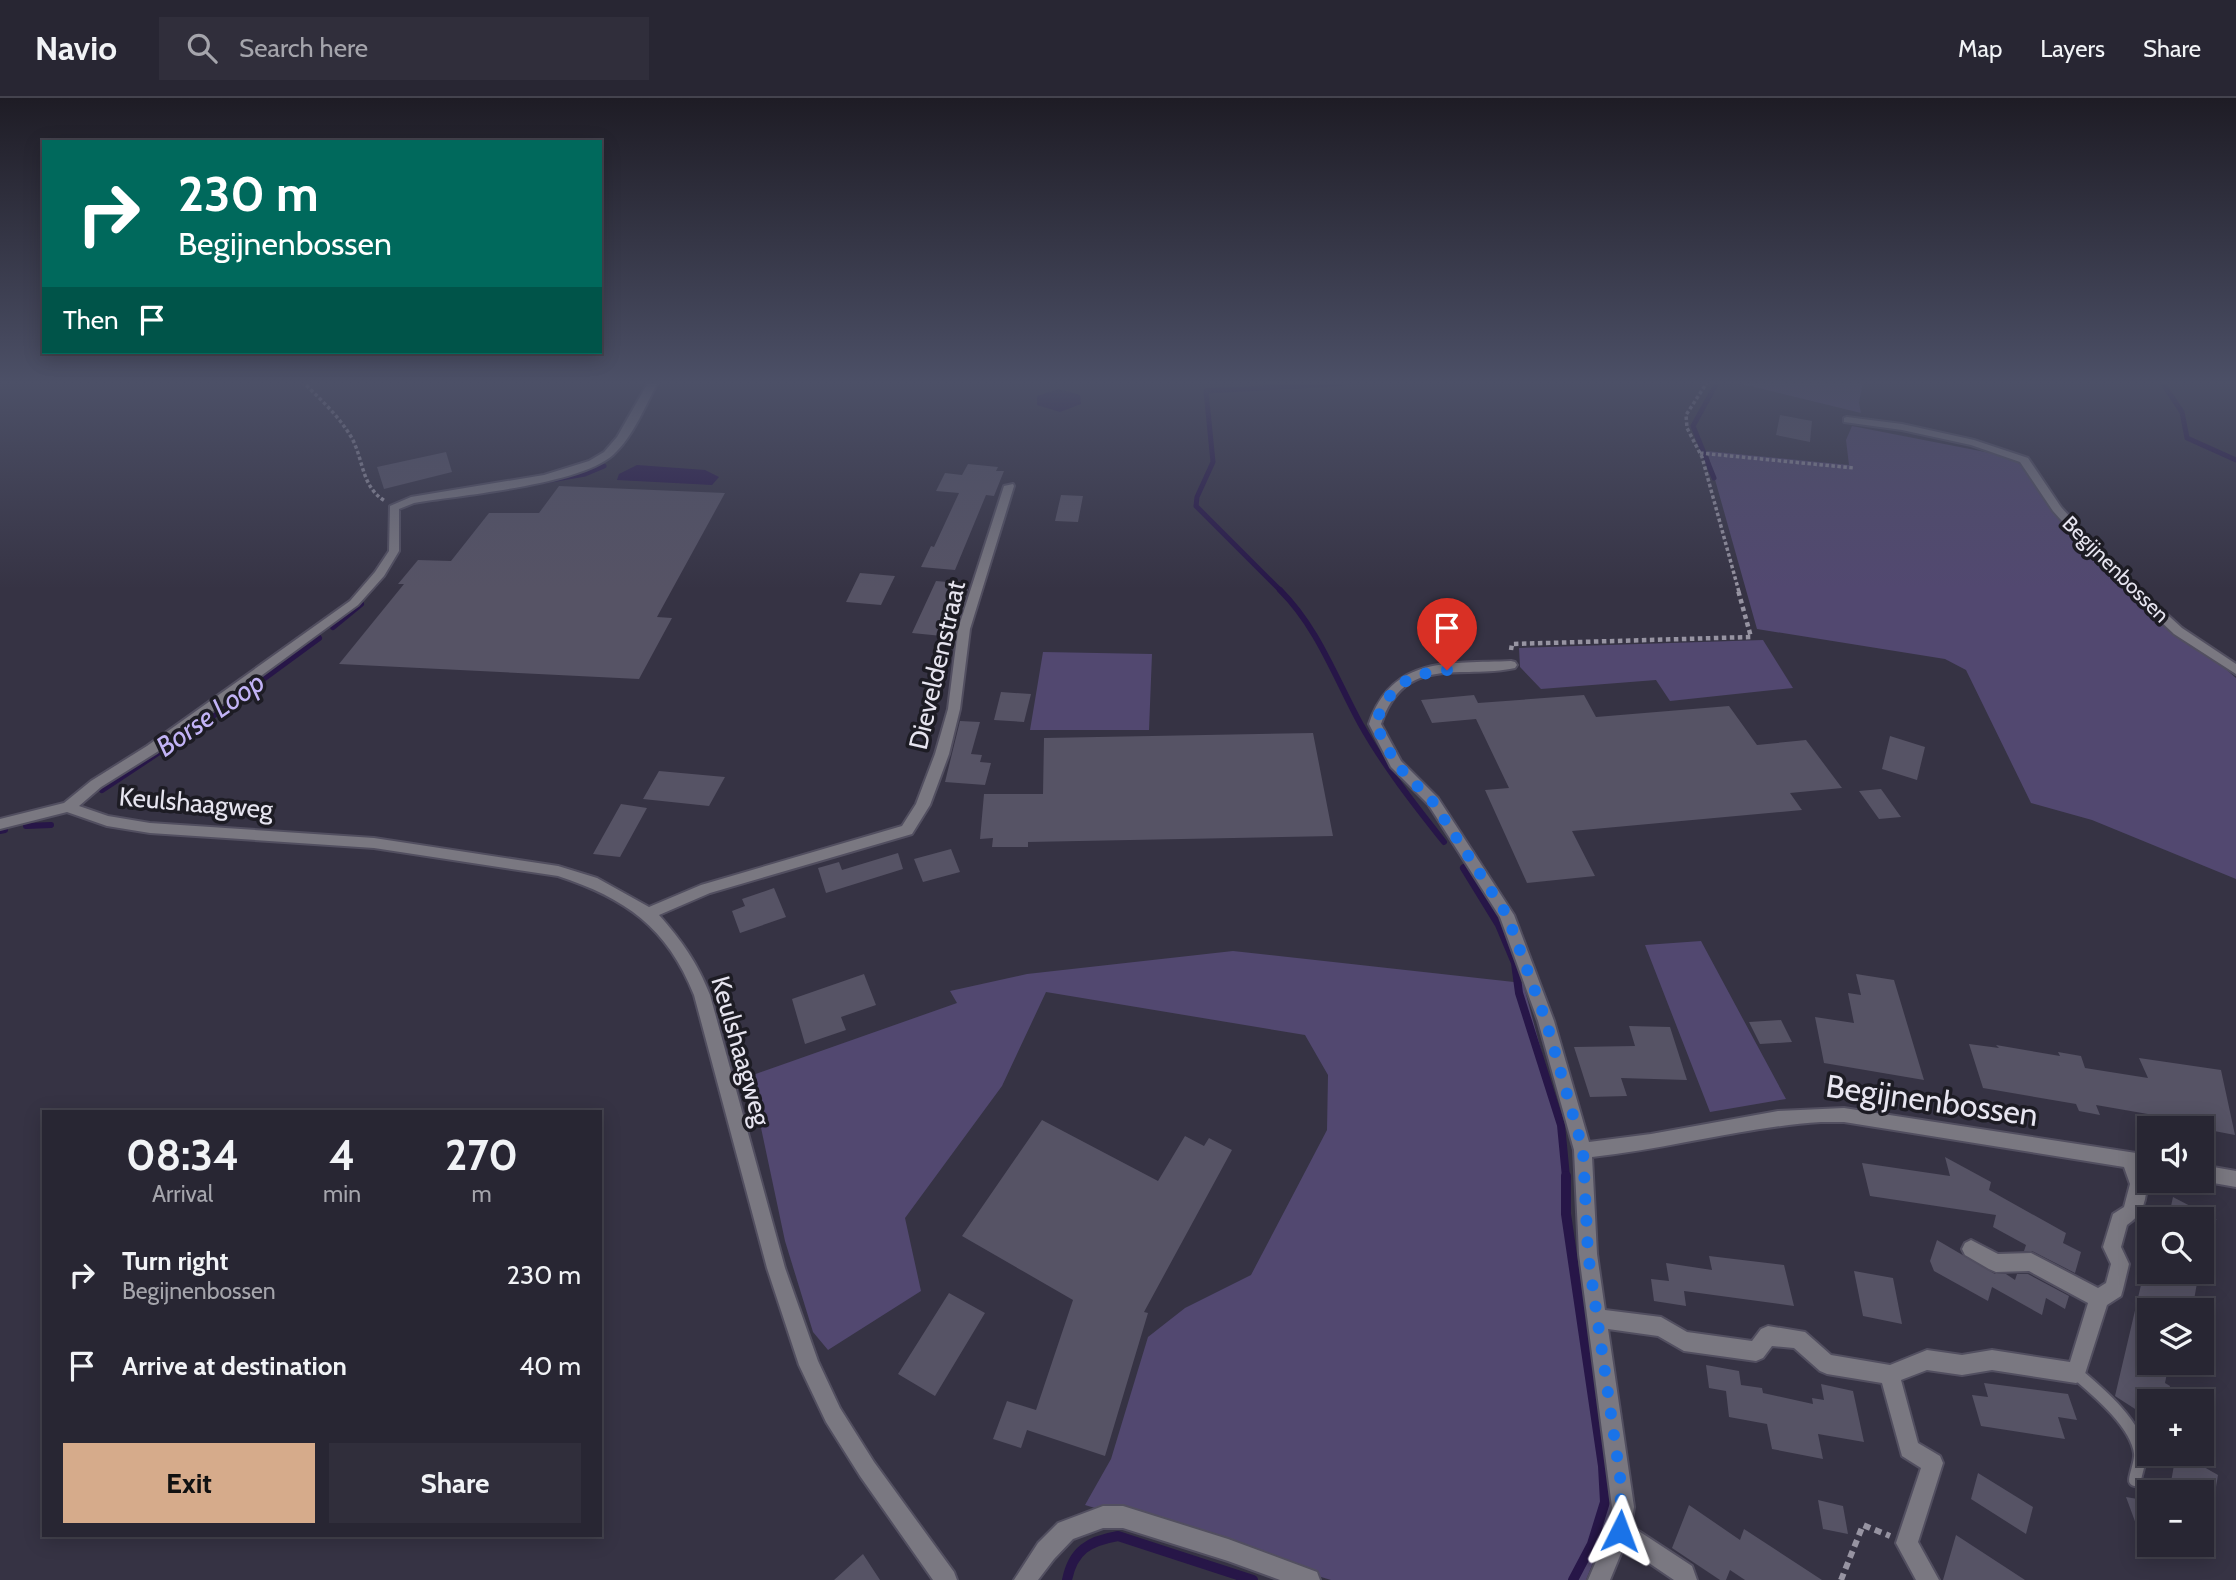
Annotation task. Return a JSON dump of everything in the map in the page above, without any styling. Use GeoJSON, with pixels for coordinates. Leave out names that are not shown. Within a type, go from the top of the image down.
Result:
{"type":"FeatureCollection","features":[{"type":"Feature","properties":{"kind":"street"},"geometry":{"type":"LineString","coordinates":[[0,824],[68,807],[354,603],[390,560],[395,538],[392,514],[398,506],[411,500],[550,477],[598,461],[610,450]]}},
{"type":"Feature","properties":{"kind":"street","name":"Begijnenbossen"},"geometry":{"type":"LineString","coordinates":[[1995,450],[2024,460],[2057,509],[2108,566],[2178,631],[2236,670]]}},
{"type":"Feature","properties":{"kind":"street","name":"Dieveldenstraat"},"geometry":{"type":"LineString","coordinates":[[648,913],[706,889],[907,830],[923,805],[942,754],[954,709],[964,629],[1009,486]]}},
{"type":"Feature","properties":{"kind":"street"},"geometry":{"type":"LineString","coordinates":[[1511,665],[1425,672],[1406,679],[1385,698],[1375,724],[1396,764],[1433,802],[1507,915],[1546,1021],[1583,1150],[1588,1254],[1621,1484],[1620,1531],[1599,1580]]}},
{"type":"Feature","properties":{"kind":"street","name":"Keulshaagweg"},"geometry":{"type":"LineString","coordinates":[[68,807],[107,821],[150,828],[374,842],[558,871],[592,882],[648,913],[677,944],[702,995],[776,1268],[809,1365],[833,1415],[867,1469],[946,1580]]}},
{"type":"Feature","properties":{"kind":"street","name":"Begijnenbossen"},"geometry":{"type":"LineString","coordinates":[[1583,1150],[1672,1139],[1781,1116],[1815,1114],[1844,1115],[2137,1161]]}},
{"type":"Feature","properties":{"kind":"street"},"geometry":{"type":"LineString","coordinates":[[2214,1175],[2236,1179]]}},
{"type":"Feature","properties":{"kind":"street"},"geometry":{"type":"LineString","coordinates":[[1597,1318],[1661,1327],[1684,1341],[1756,1351],[1768,1336],[1798,1339],[1827,1364],[1889,1375],[1927,1360],[1962,1365],[1992,1360],[2076,1374],[2099,1299],[2114,1289],[2120,1264],[2112,1247],[2119,1220],[2132,1212],[2137,1192]]}},
{"type":"Feature","properties":{"kind":"street"},"geometry":{"type":"LineString","coordinates":[[1971,1249],[1997,1263],[2031,1262],[2099,1299]]}},
{"type":"Feature","properties":{"kind":"street"},"geometry":{"type":"LineString","coordinates":[[1889,1375],[1909,1449],[1933,1463],[1907,1543],[1928,1580]]}},
{"type":"Feature","properties":{"kind":"street"},"geometry":{"type":"LineString","coordinates":[[1025,1580],[1046,1551],[1066,1531],[1103,1517],[1123,1517],[1148,1524],[1309,1580]]}},
{"type":"Feature","properties":{"kind":"street"},"geometry":{"type":"LineString","coordinates":[[1620,1531],[1684,1574],[1686,1580]]}},
{"type":"Feature","properties":{"kind":"lane"},"geometry":{"type":"LineString","coordinates":[[2076,1374],[2106,1398],[2127,1424],[2140,1453],[2135,1480]]}},
{"type":"Feature","properties":{"kind":"path"},"geometry":{"type":"LineString","coordinates":[[356,450],[370,490],[376,497],[398,506]]}},
{"type":"Feature","properties":{"kind":"path"},"geometry":{"type":"LineString","coordinates":[[1511,665],[1511,644],[1751,637],[1698,450]]}},
{"type":"Feature","properties":{"kind":"path"},"geometry":{"type":"LineString","coordinates":[[1699,453],[1854,468]]}},
{"type":"Feature","properties":{"kind":"path"},"geometry":{"type":"LineString","coordinates":[[1841,1580],[1863,1525],[1907,1543]]}},
{"type":"Feature","properties":{"kind":"shaded area"},"geometry":{"type":"Polygon","coordinates":[[[1847,450],[1976,450],[2016,458],[2093,553],[2236,678],[2236,879],[2092,820],[2031,803],[1966,670],[1945,659],[1757,629],[1707,451],[1849,465],[1847,450]]]}},
{"type":"Feature","properties":{"kind":"shaded area"},"geometry":{"type":"Polygon","coordinates":[[[637,465],[705,470],[719,477],[712,485],[617,480],[619,474],[637,465]]]}},
{"type":"Feature","properties":{"kind":"shaded area"},"geometry":{"type":"Polygon","coordinates":[[[1763,640],[1793,688],[1670,701],[1656,680],[1541,689],[1520,667],[1519,648],[1763,640]]]}},
{"type":"Feature","properties":{"kind":"shaded area"},"geometry":{"type":"Polygon","coordinates":[[[1043,652],[1152,654],[1149,730],[1030,730],[1043,652]]]}},
{"type":"Feature","properties":{"kind":"shaded area"},"geometry":{"type":"Polygon","coordinates":[[[1701,941],[1786,1099],[1710,1112],[1645,945],[1701,941]]]}},
{"type":"Feature","properties":{"kind":"shaded area"},"geometry":{"type":"Polygon","coordinates":[[[1233,951],[1523,983],[1566,1143],[1570,1236],[1614,1510],[1586,1580],[1331,1580],[1085,1505],[1111,1459],[1148,1337],[1185,1308],[1251,1275],[1327,1130],[1328,1075],[1305,1035],[1046,992],[1002,1086],[905,1218],[921,1291],[828,1350],[813,1332],[785,1241],[750,1076],[957,1003],[950,991],[1027,974],[1233,951]]]}},
{"type":"Feature","properties":{"kind":"building"},"geometry":{"type":"Polygon","coordinates":[[[446,452],[452,472],[384,489],[377,467],[446,452]]]}},
{"type":"Feature","properties":{"kind":"building"},"geometry":{"type":"Polygon","coordinates":[[[968,464],[998,467],[996,471],[1004,471],[994,496],[986,495],[955,570],[921,567],[931,546],[934,547],[959,493],[936,491],[945,473],[962,475],[968,464]]]}},
{"type":"Feature","properties":{"kind":"building"},"geometry":{"type":"Polygon","coordinates":[[[559,486],[725,493],[657,617],[672,618],[639,679],[339,664],[404,584],[398,584],[418,560],[451,561],[489,513],[539,513],[559,486]]]}},
{"type":"Feature","properties":{"kind":"building"},"geometry":{"type":"Polygon","coordinates":[[[1061,495],[1083,496],[1078,522],[1055,521],[1061,495]]]}},
{"type":"Feature","properties":{"kind":"building"},"geometry":{"type":"Polygon","coordinates":[[[860,573],[895,576],[881,605],[846,602],[860,573]]]}},
{"type":"Feature","properties":{"kind":"building"},"geometry":{"type":"Polygon","coordinates":[[[936,581],[959,583],[957,588],[968,589],[952,637],[912,633],[936,581]]]}},
{"type":"Feature","properties":{"kind":"building"},"geometry":{"type":"Polygon","coordinates":[[[1001,692],[1031,694],[1024,722],[994,720],[1001,692]]]}},
{"type":"Feature","properties":{"kind":"building"},"geometry":{"type":"Polygon","coordinates":[[[1474,695],[1478,703],[1584,695],[1596,717],[1729,706],[1757,745],[1806,740],[1842,788],[1790,793],[1802,810],[1572,831],[1595,876],[1527,883],[1485,790],[1509,788],[1476,719],[1432,723],[1421,700],[1474,695]]]}},
{"type":"Feature","properties":{"kind":"building"},"geometry":{"type":"Polygon","coordinates":[[[960,721],[980,722],[971,754],[982,755],[980,762],[991,763],[985,785],[945,782],[960,721]]]}},
{"type":"Feature","properties":{"kind":"building"},"geometry":{"type":"Polygon","coordinates":[[[1313,733],[1333,836],[1028,842],[1028,847],[992,847],[993,838],[980,839],[984,794],[1043,794],[1044,738],[1313,733]]]}},
{"type":"Feature","properties":{"kind":"building"},"geometry":{"type":"Polygon","coordinates":[[[1890,736],[1925,747],[1917,780],[1882,769],[1890,736]]]}},
{"type":"Feature","properties":{"kind":"building"},"geometry":{"type":"Polygon","coordinates":[[[659,771],[725,777],[709,806],[643,799],[659,771]]]}},
{"type":"Feature","properties":{"kind":"building"},"geometry":{"type":"Polygon","coordinates":[[[1881,789],[1901,817],[1879,819],[1859,791],[1881,789]]]}},
{"type":"Feature","properties":{"kind":"building"},"geometry":{"type":"Polygon","coordinates":[[[621,804],[647,808],[620,857],[593,854],[621,804]]]}},
{"type":"Feature","properties":{"kind":"building"},"geometry":{"type":"Polygon","coordinates":[[[951,849],[960,872],[923,882],[914,859],[951,849]]]}},
{"type":"Feature","properties":{"kind":"building"},"geometry":{"type":"Polygon","coordinates":[[[898,853],[903,869],[826,893],[818,868],[839,862],[842,870],[898,853]]]}},
{"type":"Feature","properties":{"kind":"building"},"geometry":{"type":"Polygon","coordinates":[[[774,888],[786,917],[740,933],[732,911],[745,906],[742,899],[774,888]]]}},
{"type":"Feature","properties":{"kind":"building"},"geometry":{"type":"Polygon","coordinates":[[[864,974],[876,1005],[841,1017],[846,1030],[805,1044],[792,999],[864,974]]]}},
{"type":"Feature","properties":{"kind":"building"},"geometry":{"type":"Polygon","coordinates":[[[1856,974],[1894,980],[1924,1080],[1824,1063],[1815,1017],[1854,1023],[1848,993],[1861,995],[1856,974]]]}},
{"type":"Feature","properties":{"kind":"building"},"geometry":{"type":"Polygon","coordinates":[[[1781,1020],[1792,1042],[1760,1044],[1749,1022],[1781,1020]]]}},
{"type":"Feature","properties":{"kind":"building"},"geometry":{"type":"Polygon","coordinates":[[[1629,1026],[1670,1027],[1687,1080],[1621,1078],[1627,1096],[1590,1097],[1574,1047],[1635,1046],[1629,1026]]]}},
{"type":"Feature","properties":{"kind":"building"},"geometry":{"type":"Polygon","coordinates":[[[1969,1044],[1999,1048],[1996,1045],[2060,1056],[2058,1052],[2081,1056],[2085,1068],[2148,1078],[2139,1058],[2221,1070],[2235,1135],[2214,1131],[2214,1116],[2159,1116],[2096,1105],[2100,1115],[2079,1111],[2076,1104],[1983,1088],[1969,1044]]]}},
{"type":"Feature","properties":{"kind":"building"},"geometry":{"type":"Polygon","coordinates":[[[1042,1120],[1158,1181],[1185,1136],[1204,1146],[1209,1138],[1232,1150],[1144,1312],[1148,1313],[1105,1456],[1027,1430],[1021,1448],[993,1439],[1007,1401],[1036,1410],[1073,1300],[962,1236],[1042,1120]]]}},
{"type":"Feature","properties":{"kind":"building"},"geometry":{"type":"Polygon","coordinates":[[[1945,1157],[1991,1182],[1989,1190],[2066,1233],[2063,1243],[2081,1252],[2075,1273],[2032,1251],[2024,1251],[2026,1245],[1993,1227],[1996,1215],[1870,1196],[1862,1163],[1950,1176],[1945,1157]]]}},
{"type":"Feature","properties":{"kind":"building"},"geometry":{"type":"Polygon","coordinates":[[[2173,1197],[2192,1207],[2171,1207],[2173,1197]]]}},
{"type":"Feature","properties":{"kind":"building"},"geometry":{"type":"Polygon","coordinates":[[[1937,1240],[1995,1274],[2006,1274],[2015,1280],[2017,1274],[2028,1274],[2069,1296],[2065,1309],[2046,1298],[2042,1315],[1992,1287],[1988,1301],[1934,1271],[1930,1261],[1937,1240]]]}},
{"type":"Feature","properties":{"kind":"building"},"geometry":{"type":"Polygon","coordinates":[[[1709,1256],[1784,1265],[1794,1306],[1684,1291],[1686,1306],[1654,1301],[1651,1279],[1669,1281],[1666,1263],[1712,1270],[1709,1256]]]}},
{"type":"Feature","properties":{"kind":"building"},"geometry":{"type":"Polygon","coordinates":[[[1854,1271],[1893,1278],[1902,1324],[1863,1316],[1854,1271]]]}},
{"type":"Feature","properties":{"kind":"building"},"geometry":{"type":"Polygon","coordinates":[[[2141,1284],[2197,1284],[2194,1298],[2138,1298],[2141,1284]]]}},
{"type":"Feature","properties":{"kind":"building"},"geometry":{"type":"Polygon","coordinates":[[[949,1293],[985,1313],[935,1396],[898,1374],[949,1293]]]}},
{"type":"Feature","properties":{"kind":"building"},"geometry":{"type":"Polygon","coordinates":[[[2137,1302],[2137,1375],[2167,1375],[2165,1383],[2170,1386],[2169,1389],[2137,1389],[2137,1410],[2115,1396],[2137,1302]]]}},
{"type":"Feature","properties":{"kind":"building"},"geometry":{"type":"Polygon","coordinates":[[[1706,1365],[1739,1371],[1741,1385],[1762,1388],[1763,1393],[1813,1404],[1812,1398],[1824,1400],[1821,1384],[1853,1391],[1864,1442],[1818,1434],[1823,1459],[1772,1449],[1767,1424],[1729,1417],[1726,1391],[1709,1388],[1706,1365]]]}},
{"type":"Feature","properties":{"kind":"building"},"geometry":{"type":"Polygon","coordinates":[[[1984,1383],[2068,1394],[2077,1420],[2058,1417],[2065,1439],[1981,1426],[1972,1395],[1988,1397],[1984,1383]]]}},
{"type":"Feature","properties":{"kind":"building"},"geometry":{"type":"Polygon","coordinates":[[[2174,1466],[2202,1466],[2218,1475],[2215,1493],[2214,1480],[2171,1480],[2174,1466]]]}},
{"type":"Feature","properties":{"kind":"building"},"geometry":{"type":"Polygon","coordinates":[[[1978,1473],[2033,1507],[2026,1534],[1971,1499],[1978,1473]]]}},
{"type":"Feature","properties":{"kind":"building"},"geometry":{"type":"Polygon","coordinates":[[[2126,1497],[2137,1499],[2137,1527],[2126,1497]]]}},
{"type":"Feature","properties":{"kind":"building"},"geometry":{"type":"Polygon","coordinates":[[[1818,1500],[1843,1506],[1848,1534],[1823,1529],[1818,1500]]]}},
{"type":"Feature","properties":{"kind":"building"},"geometry":{"type":"Polygon","coordinates":[[[1689,1505],[1740,1540],[1744,1529],[1822,1580],[1745,1580],[1730,1570],[1726,1580],[1720,1580],[1672,1548],[1689,1505]]]}},
{"type":"Feature","properties":{"kind":"building"},"geometry":{"type":"Polygon","coordinates":[[[1956,1535],[2025,1580],[1943,1580],[1956,1535]]]}},
{"type":"Feature","properties":{"kind":"building"},"geometry":{"type":"Polygon","coordinates":[[[863,1554],[880,1580],[834,1580],[863,1554]]]}},
{"type":"Feature","properties":{"kind":"waterway"},"geometry":{"type":"LineString","coordinates":[[1212,450],[1213,462],[1197,497],[1196,506],[1280,590]]}},
{"type":"Feature","properties":{"kind":"waterway"},"geometry":{"type":"LineString","coordinates":[[1703,450],[1714,478]]}},
{"type":"Feature","properties":{"kind":"waterway"},"geometry":{"type":"LineString","coordinates":[[2214,450],[2236,460]]}},
{"type":"Feature","properties":{"kind":"waterway","name":"Borse Loop"},"geometry":{"type":"LineString","coordinates":[[545,481],[585,474],[604,466]]}},
{"type":"Feature","properties":{"kind":"waterway"},"geometry":{"type":"LineString","coordinates":[[1280,590],[1305,620],[1325,653],[1360,723],[1379,754],[1444,842]]}},
{"type":"Feature","properties":{"kind":"waterway","name":"Borse Loop"},"geometry":{"type":"LineString","coordinates":[[333,627],[361,604]]}},
{"type":"Feature","properties":{"kind":"waterway","name":"Borse Loop"},"geometry":{"type":"LineString","coordinates":[[102,790],[206,721],[319,638]]}},
{"type":"Feature","properties":{"kind":"waterway","name":"Borse Loop"},"geometry":{"type":"LineString","coordinates":[[26,826],[51,825]]}},
{"type":"Feature","properties":{"kind":"waterway","name":"Borse Loop"},"geometry":{"type":"LineString","coordinates":[[0,831],[5,830]]}},
{"type":"Feature","properties":{"kind":"waterway"},"geometry":{"type":"LineString","coordinates":[[1464,868],[1499,925],[1515,963],[1519,993],[1561,1125],[1566,1177]]}},
{"type":"Feature","properties":{"kind":"waterway"},"geometry":{"type":"LineString","coordinates":[[1566,1177],[1566,1214],[1603,1466],[1605,1502],[1592,1544],[1573,1580]]}},
{"type":"Feature","properties":{"kind":"waterway"},"geometry":{"type":"LineString","coordinates":[[1067,1580],[1078,1554],[1091,1544],[1118,1536],[1253,1580]]}},
{"type":"Feature","properties":{"kind":"route"},"geometry":{"type":"LineString","coordinates":[[1447,670],[1425,672],[1406,679],[1385,698],[1375,724],[1396,764],[1433,802],[1507,915],[1546,1021],[1583,1150],[1588,1254],[1621,1484],[1623,1507],[1620,1531]]}}]}
